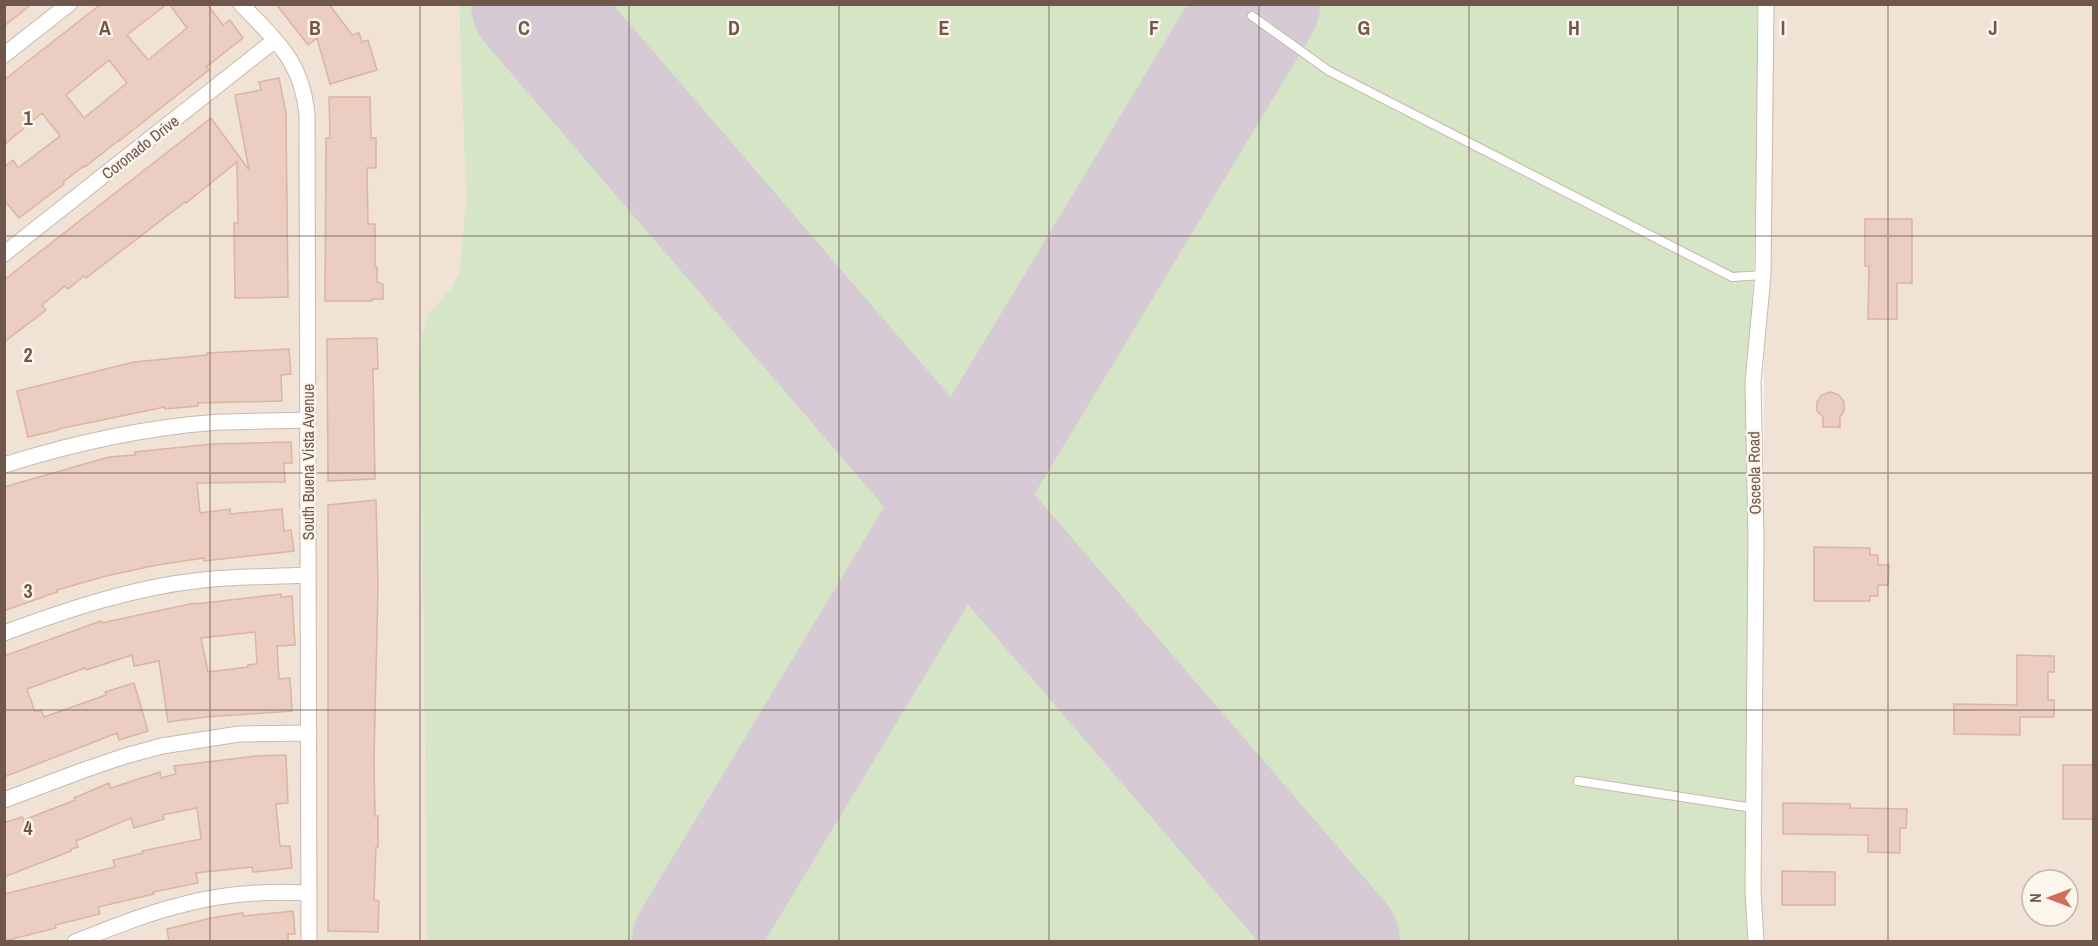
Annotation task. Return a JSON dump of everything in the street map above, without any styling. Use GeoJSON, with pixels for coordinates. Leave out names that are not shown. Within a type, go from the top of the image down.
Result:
{"type":"FeatureCollection","features":[{"type":"Feature","properties":{"kind":"street"},"geometry":{"type":"LineString","coordinates":[[4,55],[69,4]]}},
{"type":"Feature","properties":{"kind":"street","name":"South Buena Vista Avenue"},"geometry":{"type":"LineString","coordinates":[[242,4],[296,67],[303,87],[307,115],[309,942]]}},
{"type":"Feature","properties":{"kind":"street","name":"Osceola Road"},"geometry":{"type":"LineString","coordinates":[[1756,942],[1753,891],[1756,537],[1753,382],[1763,275],[1766,4]]}},
{"type":"Feature","properties":{"kind":"street","name":"Coronado Drive"},"geometry":{"type":"LineString","coordinates":[[4,254],[275,40]]}},
{"type":"Feature","properties":{"kind":"street"},"geometry":{"type":"LineString","coordinates":[[4,465],[88,442],[169,428],[221,422],[307,420]]}},
{"type":"Feature","properties":{"kind":"street"},"geometry":{"type":"LineString","coordinates":[[4,633],[69,609],[145,589],[202,580],[308,575]]}},
{"type":"Feature","properties":{"kind":"street"},"geometry":{"type":"LineString","coordinates":[[4,800],[124,756],[162,746],[239,734],[309,733]]}},
{"type":"Feature","properties":{"kind":"street"},"geometry":{"type":"LineString","coordinates":[[75,942],[164,910],[203,899],[249,893],[309,893]]}},
{"type":"Feature","properties":{"kind":"lane"},"geometry":{"type":"LineString","coordinates":[[1252,16],[1329,71],[1732,277],[1763,275]]}},
{"type":"Feature","properties":{"kind":"lane"},"geometry":{"type":"LineString","coordinates":[[1578,781],[1753,808]]}},
{"type":"Feature","properties":{"kind":"shaded area"},"geometry":{"type":"Polygon","coordinates":[[[5,5],[459,5],[466,200],[460,271],[450,290],[429,314],[422,335],[418,375],[422,504],[427,941],[5,942],[5,5]]]}},
{"type":"Feature","properties":{"kind":"shaded area"},"geometry":{"type":"Polygon","coordinates":[[[1766,5],[2093,5],[2093,941],[1761,942],[1766,5]]]}},
{"type":"Feature","properties":{"kind":"green space"},"geometry":{"type":"Polygon","coordinates":[[[459,5],[1757,5],[1754,262],[1747,397],[1750,567],[1746,849],[1750,941],[427,942],[422,504],[418,375],[422,335],[429,313],[450,290],[460,271],[466,200],[459,5]]]}},
{"type":"Feature","properties":{"kind":"building"},"geometry":{"type":"Polygon","coordinates":[[[4,4],[32,4],[4,26],[4,4]]]}},
{"type":"Feature","properties":{"kind":"building"},"geometry":{"type":"Polygon","coordinates":[[[101,4],[167,4],[127,35],[148,60],[187,28],[169,4],[207,4],[223,25],[230,20],[243,38],[206,67],[209,70],[19,218],[4,200],[4,167],[13,160],[18,168],[60,136],[42,113],[4,145],[4,80],[101,4]],[[109,60],[66,95],[84,118],[127,83],[109,60]]]}},
{"type":"Feature","properties":{"kind":"building"},"geometry":{"type":"Polygon","coordinates":[[[276,4],[329,4],[352,35],[359,33],[362,42],[368,40],[377,70],[330,84],[317,38],[308,45],[276,4]]]}},
{"type":"Feature","properties":{"kind":"building"},"geometry":{"type":"Polygon","coordinates":[[[279,78],[286,113],[288,297],[235,298],[234,223],[238,223],[237,162],[86,278],[84,276],[68,289],[65,286],[42,305],[46,310],[4,342],[4,280],[211,118],[249,170],[235,95],[261,90],[259,82],[279,78]]]}},
{"type":"Feature","properties":{"kind":"building"},"geometry":{"type":"Polygon","coordinates":[[[329,97],[370,97],[371,138],[376,138],[376,168],[367,168],[368,224],[375,224],[375,267],[377,267],[377,282],[383,284],[383,299],[325,301],[326,138],[330,138],[329,97]]]}},
{"type":"Feature","properties":{"kind":"building"},"geometry":{"type":"Polygon","coordinates":[[[1865,219],[1912,219],[1912,283],[1897,283],[1897,319],[1868,319],[1869,266],[1865,266],[1865,219]]]}},
{"type":"Feature","properties":{"kind":"building"},"geometry":{"type":"Polygon","coordinates":[[[377,338],[378,369],[373,369],[375,479],[328,481],[327,339],[377,338]]]}},
{"type":"Feature","properties":{"kind":"building"},"geometry":{"type":"Polygon","coordinates":[[[289,349],[291,374],[281,375],[282,401],[198,403],[198,406],[165,409],[165,407],[28,437],[17,391],[134,362],[207,355],[207,353],[289,349]]]}},
{"type":"Feature","properties":{"kind":"building"},"geometry":{"type":"Polygon","coordinates":[[[1831,392],[1839,395],[1844,402],[1840,427],[1823,427],[1823,417],[1817,411],[1817,402],[1822,395],[1831,392]]]}},
{"type":"Feature","properties":{"kind":"building"},"geometry":{"type":"Polygon","coordinates":[[[291,442],[292,463],[284,463],[285,482],[197,483],[200,513],[230,509],[230,514],[282,509],[284,531],[291,530],[294,551],[204,561],[204,558],[157,565],[57,590],[57,592],[4,611],[4,487],[109,457],[135,455],[135,452],[212,444],[291,442]]]}},
{"type":"Feature","properties":{"kind":"building"},"geometry":{"type":"Polygon","coordinates":[[[376,500],[378,586],[374,758],[378,847],[376,847],[374,900],[379,901],[378,932],[328,931],[328,505],[376,500]]]}},
{"type":"Feature","properties":{"kind":"building"},"geometry":{"type":"Polygon","coordinates":[[[1814,547],[1870,548],[1870,555],[1878,555],[1878,565],[1889,565],[1888,585],[1878,585],[1878,596],[1870,596],[1870,601],[1814,601],[1814,547]]]}},
{"type":"Feature","properties":{"kind":"building"},"geometry":{"type":"Polygon","coordinates":[[[281,594],[281,597],[292,596],[295,645],[277,646],[279,679],[290,678],[292,711],[168,722],[159,661],[134,666],[132,655],[86,670],[85,668],[27,689],[35,712],[41,710],[44,717],[106,695],[105,692],[134,683],[148,731],[119,740],[117,733],[4,777],[4,656],[101,621],[102,623],[195,604],[281,594]],[[255,632],[201,638],[208,672],[257,664],[255,632]]]}},
{"type":"Feature","properties":{"kind":"building"},"geometry":{"type":"Polygon","coordinates":[[[2017,655],[2054,656],[2054,672],[2048,672],[2048,700],[2054,700],[2054,717],[2020,717],[2020,735],[1954,734],[1954,704],[2017,705],[2017,655]]]}},
{"type":"Feature","properties":{"kind":"building"},"geometry":{"type":"Polygon","coordinates":[[[286,755],[288,803],[276,804],[280,846],[290,846],[292,868],[253,872],[252,867],[196,873],[198,883],[98,907],[100,914],[4,941],[4,894],[115,867],[113,860],[143,853],[142,851],[201,839],[197,808],[163,815],[164,819],[134,828],[131,818],[76,841],[78,847],[71,851],[4,877],[4,823],[22,817],[24,820],[75,800],[74,798],[109,783],[111,788],[160,772],[161,778],[176,774],[174,766],[256,756],[286,755]]]}},
{"type":"Feature","properties":{"kind":"building"},"geometry":{"type":"Polygon","coordinates":[[[2063,765],[2094,765],[2094,819],[2063,819],[2063,765]]]}},
{"type":"Feature","properties":{"kind":"building"},"geometry":{"type":"Polygon","coordinates":[[[1783,803],[1850,804],[1850,808],[1907,809],[1906,828],[1900,828],[1900,853],[1868,852],[1868,835],[1783,834],[1783,803]]]}},
{"type":"Feature","properties":{"kind":"building"},"geometry":{"type":"Polygon","coordinates":[[[1782,871],[1835,872],[1835,905],[1782,905],[1782,871]]]}},
{"type":"Feature","properties":{"kind":"building"},"geometry":{"type":"Polygon","coordinates":[[[293,911],[295,934],[288,934],[288,942],[169,942],[167,929],[211,918],[243,913],[243,916],[293,911]]]}},
{"type":"Feature","properties":{"kind":"runway"},"geometry":{"type":"LineString","coordinates":[[532,4],[1339,942]]}},
{"type":"Feature","properties":{"kind":"runway"},"geometry":{"type":"LineString","coordinates":[[693,942],[1259,4]]}}]}
